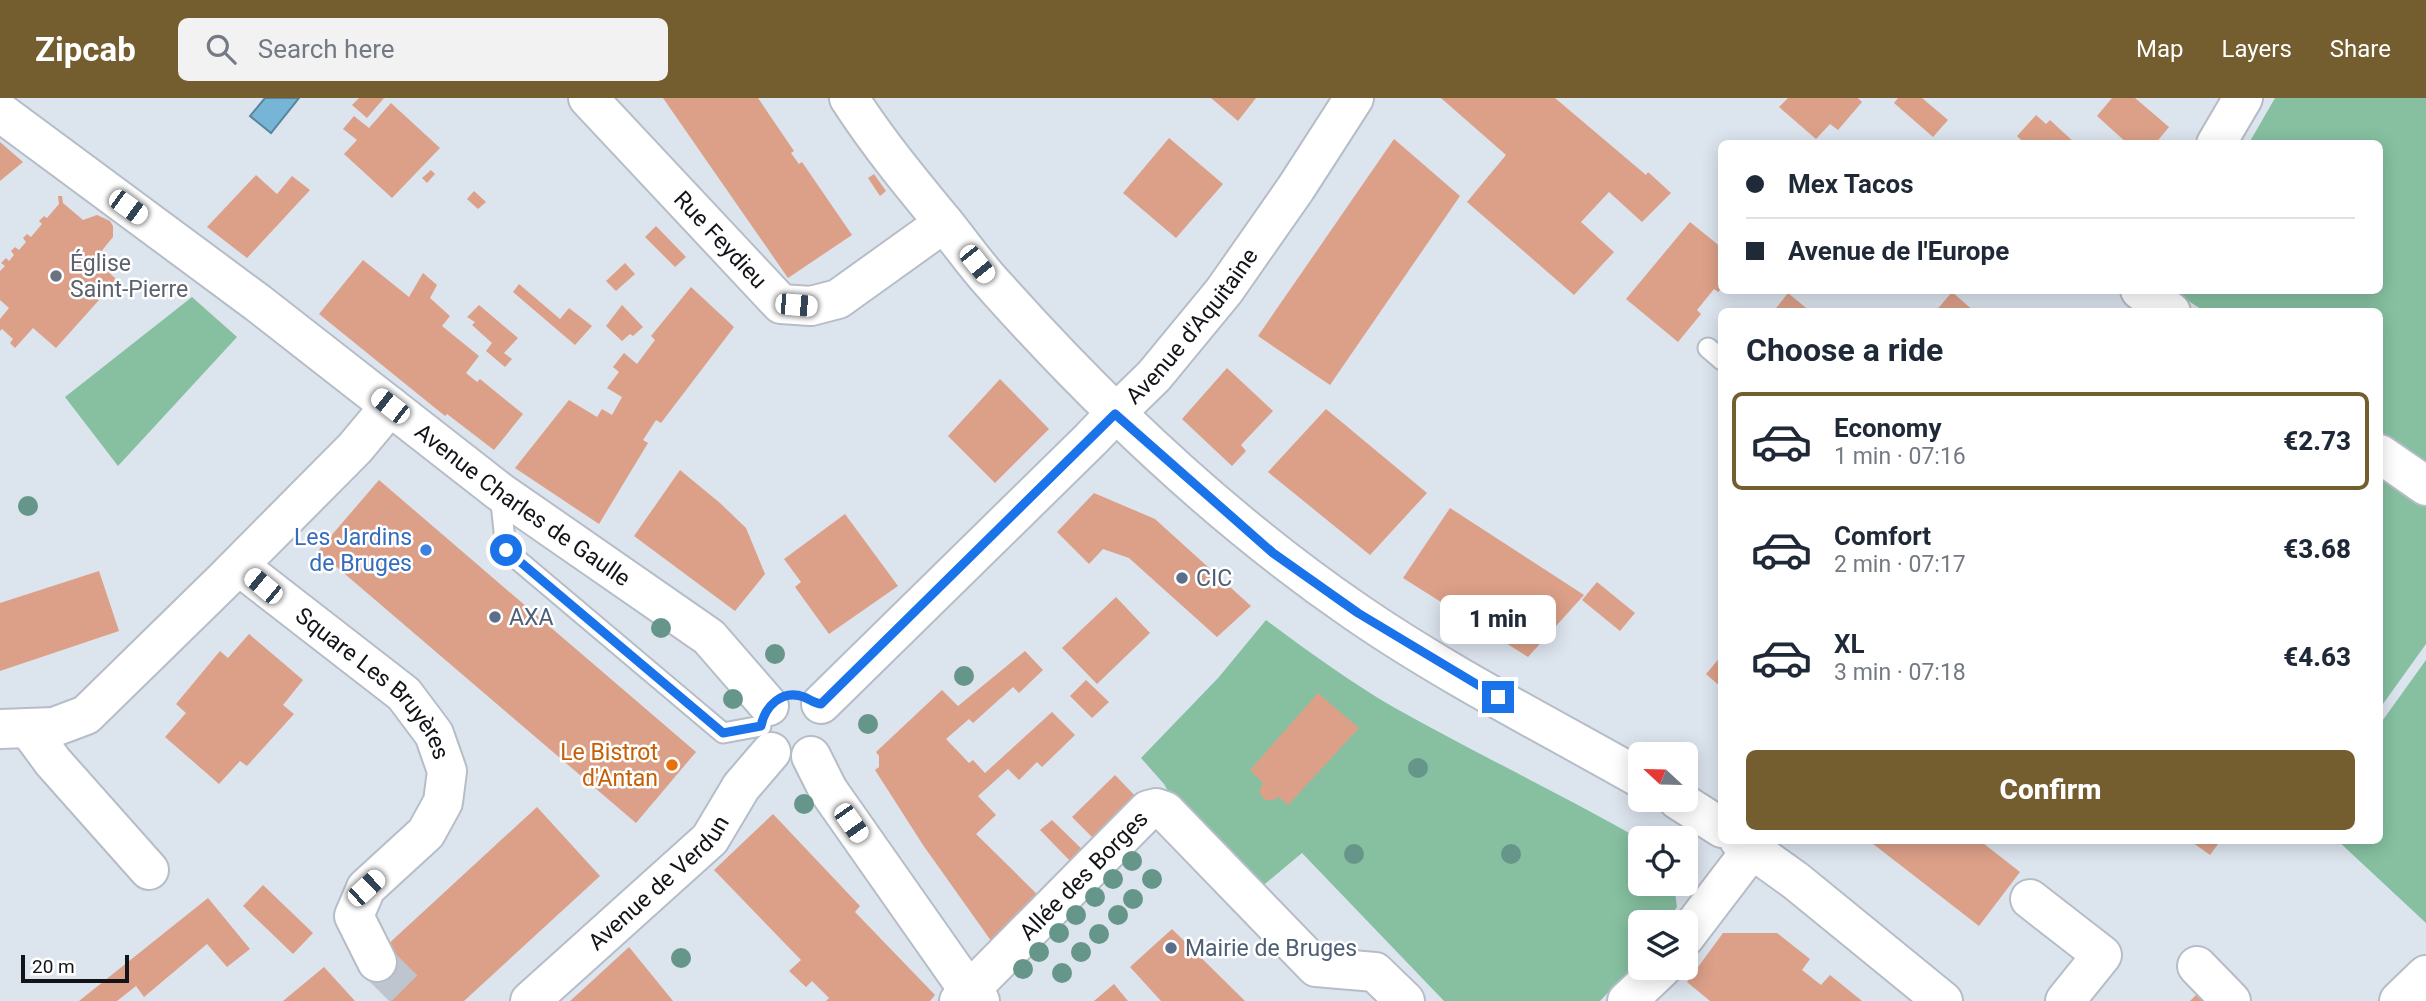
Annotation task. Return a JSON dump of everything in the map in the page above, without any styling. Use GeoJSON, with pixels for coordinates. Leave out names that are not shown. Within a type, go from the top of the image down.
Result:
{"type":"FeatureCollection","features":[{"type":"Feature","properties":{"kind":"street","name":"Rue Feydieu"},"geometry":{"type":"LineString","coordinates":[[588,98],[781,304],[811,306],[838,299],[944,223]]}},
{"type":"Feature","properties":{"kind":"street"},"geometry":{"type":"LineString","coordinates":[[849,98],[899,170],[993,285],[1115,414],[1273,553],[1358,613],[1452,672],[1628,771]]}},
{"type":"Feature","properties":{"kind":"street","name":"Avenue d'Aquitaine"},"geometry":{"type":"LineString","coordinates":[[821,704],[1154,376],[1224,291],[1296,188],[1354,98]]}},
{"type":"Feature","properties":{"kind":"street"},"geometry":{"type":"LineString","coordinates":[[2218,140],[2243,98]]}},
{"type":"Feature","properties":{"kind":"street","name":"Avenue Charles de Gaulle"},"geometry":{"type":"LineString","coordinates":[[0,112],[269,312],[500,492],[709,637],[767,728]]}},
{"type":"Feature","properties":{"kind":"street"},"geometry":{"type":"LineString","coordinates":[[2146,294],[2165,308]]}},
{"type":"Feature","properties":{"kind":"street"},"geometry":{"type":"LineString","coordinates":[[14,729],[54,727],[86,715],[239,566],[355,448],[390,406]]}},
{"type":"Feature","properties":{"kind":"street"},"geometry":{"type":"LineString","coordinates":[[2383,456],[2426,486]]}},
{"type":"Feature","properties":{"kind":"street","name":"Square Les Bruyères"},"geometry":{"type":"LineString","coordinates":[[239,566],[404,694],[434,734],[439,747],[447,771],[443,802],[426,833],[366,888],[354,916],[377,961]]}},
{"type":"Feature","properties":{"kind":"street"},"geometry":{"type":"LineString","coordinates":[[797,695],[821,704],[826,731],[824,741],[811,756],[801,761],[780,759],[767,728],[787,696],[797,695]]}},
{"type":"Feature","properties":{"kind":"street","name":"Avenue de Verdun"},"geometry":{"type":"LineString","coordinates":[[530,1001],[710,839],[741,788],[767,728]]}},
{"type":"Feature","properties":{"kind":"street"},"geometry":{"type":"LineString","coordinates":[[14,729],[53,762],[149,870]]}},
{"type":"Feature","properties":{"kind":"street"},"geometry":{"type":"LineString","coordinates":[[811,756],[828,790],[969,998]]}},
{"type":"Feature","properties":{"kind":"street","name":"Allée des Borges"},"geometry":{"type":"LineString","coordinates":[[969,998],[1148,810],[1156,808],[1165,811],[1316,967],[1375,972],[1405,1001]]}},
{"type":"Feature","properties":{"kind":"street"},"geometry":{"type":"LineString","coordinates":[[1698,812],[1718,824]]}},
{"type":"Feature","properties":{"kind":"street"},"geometry":{"type":"LineString","coordinates":[[1698,915],[1740,844]]}},
{"type":"Feature","properties":{"kind":"street"},"geometry":{"type":"LineString","coordinates":[[1749,844],[1944,1001]]}},
{"type":"Feature","properties":{"kind":"street"},"geometry":{"type":"LineString","coordinates":[[2030,899],[2102,955],[2065,1001]]}},
{"type":"Feature","properties":{"kind":"street"},"geometry":{"type":"LineString","coordinates":[[2197,966],[2231,1001]]}},
{"type":"Feature","properties":{"kind":"street"},"geometry":{"type":"LineString","coordinates":[[2399,1001],[2426,975]]}},
{"type":"Feature","properties":{"kind":"street"},"geometry":{"type":"LineString","coordinates":[[1627,1001],[1649,980]]}},
{"type":"Feature","properties":{"kind":"lane"},"geometry":{"type":"LineString","coordinates":[[500,492],[506,550],[723,733],[767,728]]}},
{"type":"Feature","properties":{"kind":"green space"},"geometry":{"type":"Polygon","coordinates":[[[2275,98],[2426,98],[2426,462],[2383,433],[2383,308],[2199,308],[2178,294],[2383,294],[2383,140],[2251,140],[2275,98]]]}},
{"type":"Feature","properties":{"kind":"green space"},"geometry":{"type":"Polygon","coordinates":[[[192,297],[237,337],[118,466],[65,397],[192,297]]]}},
{"type":"Feature","properties":{"kind":"green space"},"geometry":{"type":"Polygon","coordinates":[[[2383,474],[2426,504],[2426,644],[2383,704],[2383,474]]]}},
{"type":"Feature","properties":{"kind":"green space"},"geometry":{"type":"Polygon","coordinates":[[[1266,620],[1345,677],[1395,708],[1628,832],[1628,896],[1676,896],[1677,907],[1675,910],[1628,910],[1628,972],[1600,1001],[1444,1001],[1302,853],[1260,888],[1186,822],[1164,784],[1141,758],[1219,677],[1266,620]]]}},
{"type":"Feature","properties":{"kind":"green space"},"geometry":{"type":"Polygon","coordinates":[[[2426,660],[2426,923],[2341,844],[2383,844],[2383,720],[2426,660]]]}},
{"type":"Feature","properties":{"kind":"water"},"geometry":{"type":"Polygon","coordinates":[[[265,98],[299,98],[271,133],[250,116],[265,98]]]}},
{"type":"Feature","properties":{"kind":"building"},"geometry":{"type":"Polygon","coordinates":[[[359,98],[384,98],[367,118],[352,105],[359,98]]]}},
{"type":"Feature","properties":{"kind":"building"},"geometry":{"type":"Polygon","coordinates":[[[663,98],[758,98],[794,151],[791,153],[799,164],[802,162],[852,235],[788,278],[663,98]]]}},
{"type":"Feature","properties":{"kind":"building"},"geometry":{"type":"Polygon","coordinates":[[[1211,98],[1256,98],[1238,121],[1211,98]]]}},
{"type":"Feature","properties":{"kind":"building"},"geometry":{"type":"Polygon","coordinates":[[[1441,98],[1555,98],[1671,193],[1642,222],[1609,192],[1581,222],[1614,252],[1574,295],[1467,202],[1506,155],[1441,98]]]}},
{"type":"Feature","properties":{"kind":"building"},"geometry":{"type":"Polygon","coordinates":[[[1788,98],[1858,98],[1862,102],[1838,130],[1830,124],[1816,139],[1779,107],[1788,98]]]}},
{"type":"Feature","properties":{"kind":"building"},"geometry":{"type":"Polygon","coordinates":[[[1898,98],[1922,98],[1948,120],[1933,137],[1894,103],[1898,98]]]}},
{"type":"Feature","properties":{"kind":"building"},"geometry":{"type":"Polygon","coordinates":[[[2112,98],[2135,98],[2169,127],[2158,140],[2124,140],[2097,116],[2112,98]]]}},
{"type":"Feature","properties":{"kind":"building"},"geometry":{"type":"Polygon","coordinates":[[[391,103],[440,148],[392,198],[344,154],[357,140],[343,129],[354,116],[369,128],[391,103]]]}},
{"type":"Feature","properties":{"kind":"building"},"geometry":{"type":"Polygon","coordinates":[[[2036,115],[2046,124],[2050,120],[2072,140],[2021,140],[2017,136],[2036,115]]]}},
{"type":"Feature","properties":{"kind":"building"},"geometry":{"type":"Polygon","coordinates":[[[1169,138],[1223,184],[1176,238],[1123,193],[1169,138]]]}},
{"type":"Feature","properties":{"kind":"building"},"geometry":{"type":"Polygon","coordinates":[[[1394,139],[1460,196],[1330,385],[1258,336],[1394,139]]]}},
{"type":"Feature","properties":{"kind":"building"},"geometry":{"type":"Polygon","coordinates":[[[0,142],[23,162],[0,181],[0,142]]]}},
{"type":"Feature","properties":{"kind":"building"},"geometry":{"type":"Polygon","coordinates":[[[431,170],[435,174],[427,183],[422,178],[431,170]]]}},
{"type":"Feature","properties":{"kind":"building"},"geometry":{"type":"Polygon","coordinates":[[[874,174],[886,191],[880,196],[868,178],[874,174]]]}},
{"type":"Feature","properties":{"kind":"building"},"geometry":{"type":"Polygon","coordinates":[[[256,175],[277,194],[292,176],[310,190],[247,258],[207,227],[256,175]]]}},
{"type":"Feature","properties":{"kind":"building"},"geometry":{"type":"Polygon","coordinates":[[[474,191],[486,202],[478,209],[467,199],[474,191]]]}},
{"type":"Feature","properties":{"kind":"building","name":"Église Saint-Pierre"},"geometry":{"type":"Polygon","coordinates":[[[58,196],[62,196],[63,203],[83,220],[97,215],[110,221],[113,237],[95,259],[117,280],[56,348],[33,328],[15,348],[10,343],[13,339],[2,329],[0,331],[0,319],[9,308],[0,300],[0,271],[5,266],[1,263],[6,258],[9,261],[14,255],[11,251],[15,247],[19,250],[26,242],[23,238],[27,234],[31,237],[42,224],[39,221],[44,216],[47,218],[59,204],[58,196]]]}},
{"type":"Feature","properties":{"kind":"building"},"geometry":{"type":"Polygon","coordinates":[[[1690,222],[1718,245],[1718,292],[1714,289],[1697,310],[1701,314],[1678,342],[1626,299],[1690,222]]]}},
{"type":"Feature","properties":{"kind":"building"},"geometry":{"type":"Polygon","coordinates":[[[656,226],[686,257],[675,267],[645,237],[656,226]]]}},
{"type":"Feature","properties":{"kind":"building"},"geometry":{"type":"Polygon","coordinates":[[[363,260],[409,297],[423,273],[437,285],[430,298],[450,316],[442,326],[479,356],[466,373],[477,382],[480,379],[523,414],[494,450],[447,414],[445,416],[319,314],[363,260]]]}},
{"type":"Feature","properties":{"kind":"building"},"geometry":{"type":"Polygon","coordinates":[[[625,263],[635,274],[616,291],[606,281],[625,263]]]}},
{"type":"Feature","properties":{"kind":"building"},"geometry":{"type":"Polygon","coordinates":[[[519,284],[560,319],[569,308],[592,326],[575,345],[513,292],[519,284]]]}},
{"type":"Feature","properties":{"kind":"building"},"geometry":{"type":"Polygon","coordinates":[[[691,287],[734,327],[661,423],[656,420],[643,440],[648,443],[599,524],[515,468],[569,400],[597,417],[602,409],[612,415],[622,397],[607,388],[619,372],[613,367],[624,353],[637,364],[655,340],[651,336],[691,287]]]}},
{"type":"Feature","properties":{"kind":"building"},"geometry":{"type":"Polygon","coordinates":[[[1789,294],[1806,308],[1776,308],[1789,294]]]}},
{"type":"Feature","properties":{"kind":"building"},"geometry":{"type":"Polygon","coordinates":[[[1950,294],[1954,294],[1970,308],[1938,308],[1950,294]]]}},
{"type":"Feature","properties":{"kind":"building"},"geometry":{"type":"Polygon","coordinates":[[[479,305],[518,338],[504,353],[512,359],[505,367],[486,351],[492,343],[472,325],[475,322],[467,317],[479,305]]]}},
{"type":"Feature","properties":{"kind":"building"},"geometry":{"type":"Polygon","coordinates":[[[622,305],[643,327],[622,341],[606,326],[622,305]]]}},
{"type":"Feature","properties":{"kind":"building"},"geometry":{"type":"Polygon","coordinates":[[[1227,368],[1273,411],[1241,445],[1246,451],[1232,466],[1182,419],[1227,368]]]}},
{"type":"Feature","properties":{"kind":"building"},"geometry":{"type":"Polygon","coordinates":[[[1000,379],[1049,429],[995,483],[948,436],[1000,379]]]}},
{"type":"Feature","properties":{"kind":"building"},"geometry":{"type":"Polygon","coordinates":[[[1326,409],[1427,493],[1370,555],[1268,472],[1326,409]]]}},
{"type":"Feature","properties":{"kind":"building"},"geometry":{"type":"Polygon","coordinates":[[[680,470],[746,528],[765,574],[735,611],[634,536],[680,470]]]}},
{"type":"Feature","properties":{"kind":"building"},"geometry":{"type":"Polygon","coordinates":[[[379,480],[696,752],[636,823],[318,551],[379,480]]]}},
{"type":"Feature","properties":{"kind":"building"},"geometry":{"type":"Polygon","coordinates":[[[1094,493],[1155,519],[1251,606],[1217,637],[1129,558],[1103,549],[1089,564],[1057,532],[1094,493]]]}},
{"type":"Feature","properties":{"kind":"building"},"geometry":{"type":"Polygon","coordinates":[[[1450,508],[1584,595],[1528,657],[1403,578],[1450,508]]]}},
{"type":"Feature","properties":{"kind":"building"},"geometry":{"type":"Polygon","coordinates":[[[845,514],[898,586],[829,634],[795,587],[801,582],[784,559],[845,514]]]}},
{"type":"Feature","properties":{"kind":"building"},"geometry":{"type":"Polygon","coordinates":[[[99,571],[119,631],[0,671],[0,603],[99,571]]]}},
{"type":"Feature","properties":{"kind":"building"},"geometry":{"type":"Polygon","coordinates":[[[1597,582],[1635,613],[1620,631],[1582,600],[1597,582]]]}},
{"type":"Feature","properties":{"kind":"building"},"geometry":{"type":"Polygon","coordinates":[[[1116,597],[1150,633],[1097,684],[1062,648],[1116,597]]]}},
{"type":"Feature","properties":{"kind":"building"},"geometry":{"type":"Polygon","coordinates":[[[249,634],[303,680],[283,705],[294,714],[247,766],[240,761],[219,784],[165,737],[186,713],[176,704],[220,651],[228,658],[249,634]]]}},
{"type":"Feature","properties":{"kind":"building"},"geometry":{"type":"Polygon","coordinates":[[[1025,651],[1043,670],[1019,693],[1013,687],[973,723],[969,719],[946,739],[969,763],[973,760],[985,773],[1052,712],[1075,735],[1042,767],[1037,762],[1019,780],[1008,769],[978,796],[996,815],[976,834],[1042,899],[994,945],[923,845],[875,770],[879,767],[879,756],[876,752],[942,690],[958,706],[1025,651]]]}},
{"type":"Feature","properties":{"kind":"building"},"geometry":{"type":"Polygon","coordinates":[[[1718,660],[1718,684],[1706,674],[1718,660]]]}},
{"type":"Feature","properties":{"kind":"building"},"geometry":{"type":"Polygon","coordinates":[[[1086,680],[1109,702],[1092,718],[1070,696],[1086,680]]]}},
{"type":"Feature","properties":{"kind":"building"},"geometry":{"type":"Polygon","coordinates":[[[1318,693],[1359,728],[1288,805],[1279,797],[1265,800],[1259,792],[1263,783],[1250,770],[1318,693]]]}},
{"type":"Feature","properties":{"kind":"building"},"geometry":{"type":"Polygon","coordinates":[[[1115,775],[1141,802],[1099,844],[1072,817],[1115,775]]]}},
{"type":"Feature","properties":{"kind":"building"},"geometry":{"type":"Polygon","coordinates":[[[537,807],[600,876],[464,1001],[391,1001],[365,973],[385,947],[537,807]]]}},
{"type":"Feature","properties":{"kind":"building"},"geometry":{"type":"Polygon","coordinates":[[[773,814],[860,906],[855,912],[935,995],[930,1001],[826,1001],[829,998],[812,981],[806,987],[789,971],[801,960],[714,870],[773,814]]]}},
{"type":"Feature","properties":{"kind":"building"},"geometry":{"type":"Polygon","coordinates":[[[1052,820],[1088,855],[1075,866],[1040,830],[1052,820]]]}},
{"type":"Feature","properties":{"kind":"building"},"geometry":{"type":"Polygon","coordinates":[[[1873,844],[1984,844],[2020,872],[1979,926],[1873,844]]]}},
{"type":"Feature","properties":{"kind":"building"},"geometry":{"type":"Polygon","coordinates":[[[2195,844],[2218,844],[2210,855],[2195,844]]]}},
{"type":"Feature","properties":{"kind":"building"},"geometry":{"type":"Polygon","coordinates":[[[263,885],[313,933],[293,954],[243,906],[263,885]]]}},
{"type":"Feature","properties":{"kind":"building"},"geometry":{"type":"Polygon","coordinates":[[[208,898],[250,949],[227,967],[207,944],[144,997],[136,986],[117,1001],[79,1001],[208,898]]]}},
{"type":"Feature","properties":{"kind":"building","name":"Mairie de Bruges"},"geometry":{"type":"Polygon","coordinates":[[[1172,929],[1245,1001],[1161,1001],[1130,967],[1172,929]]]}},
{"type":"Feature","properties":{"kind":"building"},"geometry":{"type":"Polygon","coordinates":[[[1723,933],[1777,933],[1810,959],[1802,970],[1821,985],[1830,975],[1862,1001],[1710,1001],[1687,982],[1698,980],[1698,967],[1723,933]]]}},
{"type":"Feature","properties":{"kind":"building"},"geometry":{"type":"Polygon","coordinates":[[[629,947],[673,1001],[570,1001],[580,992],[629,947]]]}},
{"type":"Feature","properties":{"kind":"building"},"geometry":{"type":"Polygon","coordinates":[[[324,967],[355,1001],[283,1001],[324,967]]]}},
{"type":"Feature","properties":{"kind":"building"},"geometry":{"type":"Polygon","coordinates":[[[1114,984],[1128,1001],[1094,1001],[1114,984]]]}},
{"type":"Feature","properties":{"kind":"building"},"geometry":{"type":"Polygon","coordinates":[[[2200,991],[2210,1001],[2190,1001],[2200,991]]]}},
{"type":"Feature","properties":{"kind":"tunnel"},"geometry":{"type":"LineString","coordinates":[[377,962],[416,1001]]}},
{"type":"Feature","properties":{"kind":"place","name":"Église Saint-Pierre"},"geometry":{"type":"Point","coordinates":[56,276]}},
{"type":"Feature","properties":{"kind":"place","name":"Les Jardins de Bruges"},"geometry":{"type":"Point","coordinates":[426,550]}},
{"type":"Feature","properties":{"kind":"place","name":"CIC"},"geometry":{"type":"Point","coordinates":[1182,578]}},
{"type":"Feature","properties":{"kind":"place","name":"AXA"},"geometry":{"type":"Point","coordinates":[495,617]}},
{"type":"Feature","properties":{"kind":"place","name":"Le Bistrot d'Antan"},"geometry":{"type":"Point","coordinates":[672,765]}},
{"type":"Feature","properties":{"kind":"place","name":"Mairie de Bruges"},"geometry":{"type":"Point","coordinates":[1171,948]}},
{"type":"Feature","properties":{"kind":"route"},"geometry":{"type":"LineString","coordinates":[[506,550],[723,733],[761,726],[763,715],[769,706],[787,696],[797,695],[815,704],[821,704],[1115,414],[1273,553],[1358,613],[1452,672],[1498,697]]}}]}
